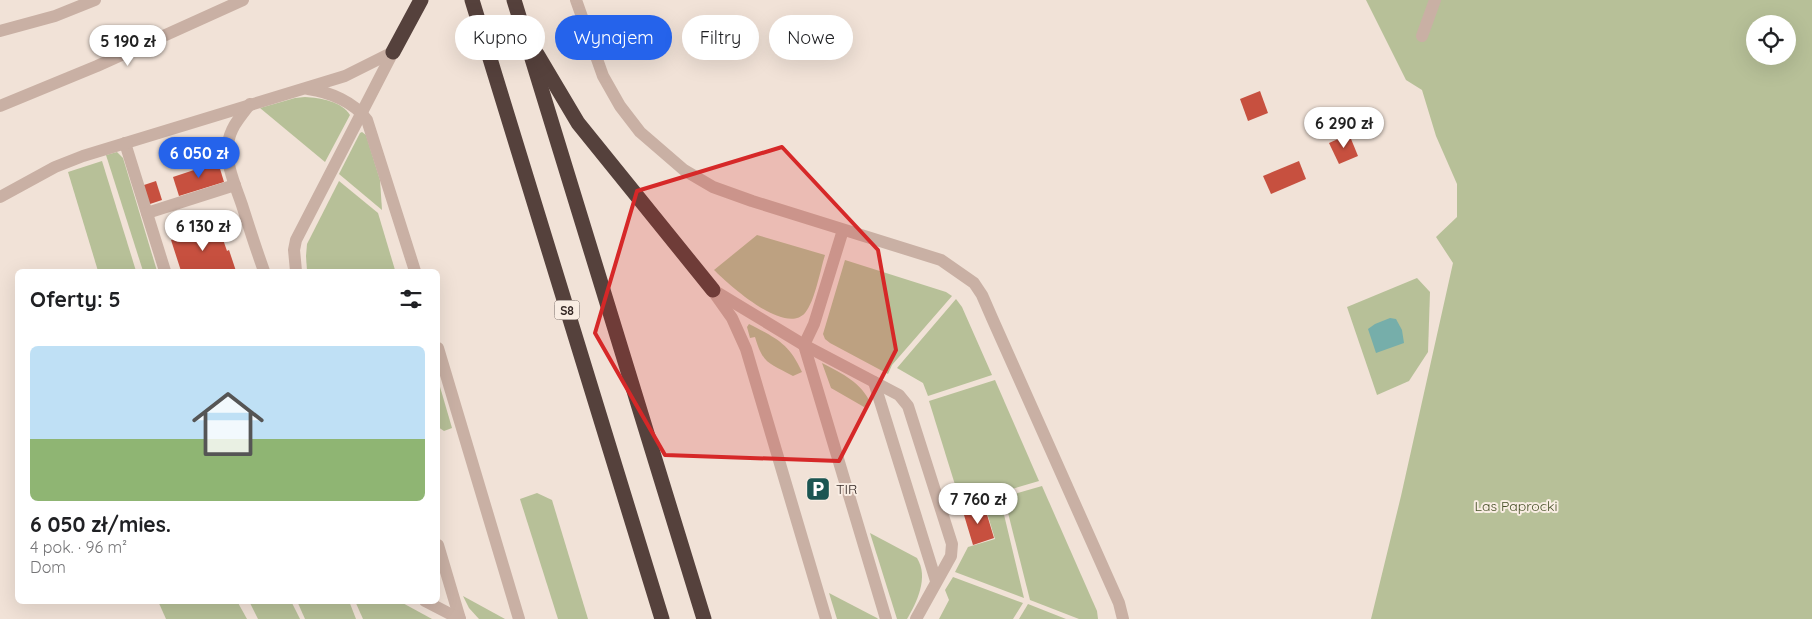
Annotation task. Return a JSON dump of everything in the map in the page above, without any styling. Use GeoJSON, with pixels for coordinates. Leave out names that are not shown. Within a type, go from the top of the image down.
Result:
{"type":"FeatureCollection","features":[{"type":"Feature","properties":{"kind":"highway"},"geometry":{"type":"LineString","coordinates":[[393,52],[420,0]]}},
{"type":"Feature","properties":{"kind":"highway","name":"S8"},"geometry":{"type":"LineString","coordinates":[[472,0],[662,619]]}},
{"type":"Feature","properties":{"kind":"highway"},"geometry":{"type":"LineString","coordinates":[[514,0],[519,15]]}},
{"type":"Feature","properties":{"kind":"highway"},"geometry":{"type":"LineString","coordinates":[[533,60],[704,619]]}},
{"type":"Feature","properties":{"kind":"highway"},"geometry":{"type":"LineString","coordinates":[[542,60],[578,123],[713,290]]}},
{"type":"Feature","properties":{"kind":"street"},"geometry":{"type":"LineString","coordinates":[[0,31],[55,16],[96,0]]}},
{"type":"Feature","properties":{"kind":"street"},"geometry":{"type":"LineString","coordinates":[[0,106],[97,66],[243,0]]}},
{"type":"Feature","properties":{"kind":"street"},"geometry":{"type":"LineString","coordinates":[[576,0],[603,76],[620,106],[640,132],[684,170],[713,187],[752,202],[941,260],[974,283],[982,295],[1119,603],[1123,619]]}},
{"type":"Feature","properties":{"kind":"street"},"geometry":{"type":"LineString","coordinates":[[1422,36],[1435,0]]}},
{"type":"Feature","properties":{"kind":"street"},"geometry":{"type":"LineString","coordinates":[[0,197],[55,167],[82,156],[345,76],[393,52]]}},
{"type":"Feature","properties":{"kind":"street"},"geometry":{"type":"LineString","coordinates":[[296,269],[294,250],[296,240],[393,52]]}},
{"type":"Feature","properties":{"kind":"street"},"geometry":{"type":"LineString","coordinates":[[303,89],[334,95],[361,112],[371,128],[413,269]]}},
{"type":"Feature","properties":{"kind":"street"},"geometry":{"type":"LineString","coordinates":[[250,104],[236,122],[230,134],[228,147],[229,165],[263,269]]}},
{"type":"Feature","properties":{"kind":"street"},"geometry":{"type":"LineString","coordinates":[[125,143],[164,269]]}},
{"type":"Feature","properties":{"kind":"street"},"geometry":{"type":"LineString","coordinates":[[147,213],[235,185]]}},
{"type":"Feature","properties":{"kind":"street"},"geometry":{"type":"LineString","coordinates":[[843,230],[814,324],[804,345],[886,619]]}},
{"type":"Feature","properties":{"kind":"street"},"geometry":{"type":"LineString","coordinates":[[713,290],[804,345],[899,395],[908,406],[952,544],[951,556],[916,619]]}},
{"type":"Feature","properties":{"kind":"street"},"geometry":{"type":"LineString","coordinates":[[713,290],[732,318],[746,350],[826,619]]}},
{"type":"Feature","properties":{"kind":"street"},"geometry":{"type":"LineString","coordinates":[[440,355],[519,619]]}},
{"type":"Feature","properties":{"kind":"street"},"geometry":{"type":"LineString","coordinates":[[874,382],[936,581]]}},
{"type":"Feature","properties":{"kind":"street"},"geometry":{"type":"LineString","coordinates":[[440,552],[460,619]]}},
{"type":"Feature","properties":{"kind":"street"},"geometry":{"type":"LineString","coordinates":[[431,604],[460,619]]}},
{"type":"Feature","properties":{"kind":"highlighted area"},"geometry":{"type":"Polygon","coordinates":[[[782,147],[878,250],[896,350],[839,461],[665,455],[595,333],[637,191],[782,147]]]}},
{"type":"Feature","properties":{"kind":"green space","name":"Las Paprocki"},"geometry":{"type":"Polygon","coordinates":[[[1366,0],[1812,0],[1812,619],[1371,619],[1401,496],[1453,263],[1436,237],[1457,217],[1457,184],[1436,136],[1422,90],[1406,80],[1366,0]]]}},
{"type":"Feature","properties":{"kind":"green space"},"geometry":{"type":"Polygon","coordinates":[[[305,97],[324,99],[336,103],[350,115],[325,162],[260,108],[305,97]]]}},
{"type":"Feature","properties":{"kind":"green space"},"geometry":{"type":"Polygon","coordinates":[[[362,132],[366,135],[380,180],[382,210],[339,174],[362,132]]]}},
{"type":"Feature","properties":{"kind":"green space"},"geometry":{"type":"Polygon","coordinates":[[[117,152],[123,158],[156,269],[142,269],[106,155],[117,152]]]}},
{"type":"Feature","properties":{"kind":"green space"},"geometry":{"type":"Polygon","coordinates":[[[102,161],[135,269],[97,269],[68,172],[102,161]]]}},
{"type":"Feature","properties":{"kind":"green space"},"geometry":{"type":"Polygon","coordinates":[[[339,181],[378,213],[395,269],[307,269],[307,244],[339,181]]]}},
{"type":"Feature","properties":{"kind":"green space"},"geometry":{"type":"Polygon","coordinates":[[[757,235],[825,255],[809,308],[805,313],[796,318],[784,318],[757,305],[731,286],[714,270],[757,235]]]}},
{"type":"Feature","properties":{"kind":"green space"},"geometry":{"type":"Polygon","coordinates":[[[845,260],[946,292],[952,296],[892,365],[888,374],[830,343],[823,334],[845,260]]]}},
{"type":"Feature","properties":{"kind":"green space"},"geometry":{"type":"Polygon","coordinates":[[[1417,278],[1430,292],[1428,352],[1409,381],[1377,395],[1347,307],[1417,278]]]}},
{"type":"Feature","properties":{"kind":"green space"},"geometry":{"type":"Polygon","coordinates":[[[956,299],[962,307],[992,375],[928,396],[923,383],[897,368],[956,299]]]}},
{"type":"Feature","properties":{"kind":"green space"},"geometry":{"type":"Polygon","coordinates":[[[749,324],[781,342],[792,354],[802,372],[793,376],[768,362],[761,353],[755,337],[750,338],[747,327],[749,324]]]}},
{"type":"Feature","properties":{"kind":"green space"},"geometry":{"type":"Polygon","coordinates":[[[822,363],[857,384],[871,404],[864,407],[831,388],[822,363]]]}},
{"type":"Feature","properties":{"kind":"green space"},"geometry":{"type":"Polygon","coordinates":[[[995,380],[1039,481],[961,504],[929,401],[995,380]]]}},
{"type":"Feature","properties":{"kind":"green space"},"geometry":{"type":"Polygon","coordinates":[[[440,387],[452,428],[444,431],[440,428],[440,387]]]}},
{"type":"Feature","properties":{"kind":"green space"},"geometry":{"type":"Polygon","coordinates":[[[1042,486],[1097,611],[1098,619],[1079,619],[1030,600],[1004,497],[1042,486]]]}},
{"type":"Feature","properties":{"kind":"green space"},"geometry":{"type":"Polygon","coordinates":[[[537,493],[552,500],[588,619],[558,619],[520,499],[537,493]]]}},
{"type":"Feature","properties":{"kind":"green space"},"geometry":{"type":"Polygon","coordinates":[[[1000,498],[1024,598],[955,572],[968,547],[995,539],[984,503],[1000,498]]]}},
{"type":"Feature","properties":{"kind":"green space"},"geometry":{"type":"Polygon","coordinates":[[[870,533],[917,558],[922,573],[922,581],[918,597],[907,619],[897,619],[870,533]]]}},
{"type":"Feature","properties":{"kind":"green space"},"geometry":{"type":"Polygon","coordinates":[[[953,577],[1023,603],[1013,619],[939,619],[949,600],[945,590],[953,577]]]}},
{"type":"Feature","properties":{"kind":"green space"},"geometry":{"type":"Polygon","coordinates":[[[829,593],[877,618],[878,619],[837,619],[829,593]]]}},
{"type":"Feature","properties":{"kind":"green space"},"geometry":{"type":"Polygon","coordinates":[[[463,596],[505,619],[479,619],[469,608],[463,596]]]}},
{"type":"Feature","properties":{"kind":"green space"},"geometry":{"type":"Polygon","coordinates":[[[159,604],[239,604],[247,619],[166,619],[159,604]]]}},
{"type":"Feature","properties":{"kind":"green space"},"geometry":{"type":"Polygon","coordinates":[[[250,604],[292,604],[300,619],[258,619],[250,604]]]}},
{"type":"Feature","properties":{"kind":"green space"},"geometry":{"type":"Polygon","coordinates":[[[298,604],[350,604],[356,619],[305,619],[298,604]]]}},
{"type":"Feature","properties":{"kind":"green space"},"geometry":{"type":"Polygon","coordinates":[[[356,604],[404,604],[432,619],[363,619],[356,604]]]}},
{"type":"Feature","properties":{"kind":"green space"},"geometry":{"type":"Polygon","coordinates":[[[1028,604],[1066,619],[1019,619],[1028,604]]]}},
{"type":"Feature","properties":{"kind":"water"},"geometry":{"type":"Polygon","coordinates":[[[1390,318],[1396,319],[1402,330],[1404,343],[1376,353],[1368,329],[1390,318]]]}},
{"type":"Feature","properties":{"kind":"building"},"geometry":{"type":"Polygon","coordinates":[[[1260,91],[1268,113],[1248,121],[1240,99],[1260,91]]]}},
{"type":"Feature","properties":{"kind":"building"},"geometry":{"type":"Polygon","coordinates":[[[1349,134],[1358,156],[1339,164],[1329,143],[1349,134]]]}},
{"type":"Feature","properties":{"kind":"building"},"geometry":{"type":"Polygon","coordinates":[[[1299,161],[1306,179],[1271,194],[1263,176],[1299,161]]]}},
{"type":"Feature","properties":{"kind":"building"},"geometry":{"type":"Polygon","coordinates":[[[218,162],[224,182],[179,196],[173,177],[218,162]]]}},
{"type":"Feature","properties":{"kind":"building"},"geometry":{"type":"Polygon","coordinates":[[[156,181],[162,200],[141,207],[135,188],[156,181]]]}},
{"type":"Feature","properties":{"kind":"building"},"geometry":{"type":"Polygon","coordinates":[[[218,225],[235,269],[180,269],[171,240],[218,225]]]}},
{"type":"Feature","properties":{"kind":"building"},"geometry":{"type":"Polygon","coordinates":[[[980,504],[982,509],[985,508],[994,538],[973,545],[964,515],[967,514],[965,509],[980,504]]]}},
{"type":"Feature","properties":{"kind":"place","name":"TIR"},"geometry":{"type":"Point","coordinates":[818,489]}}]}
